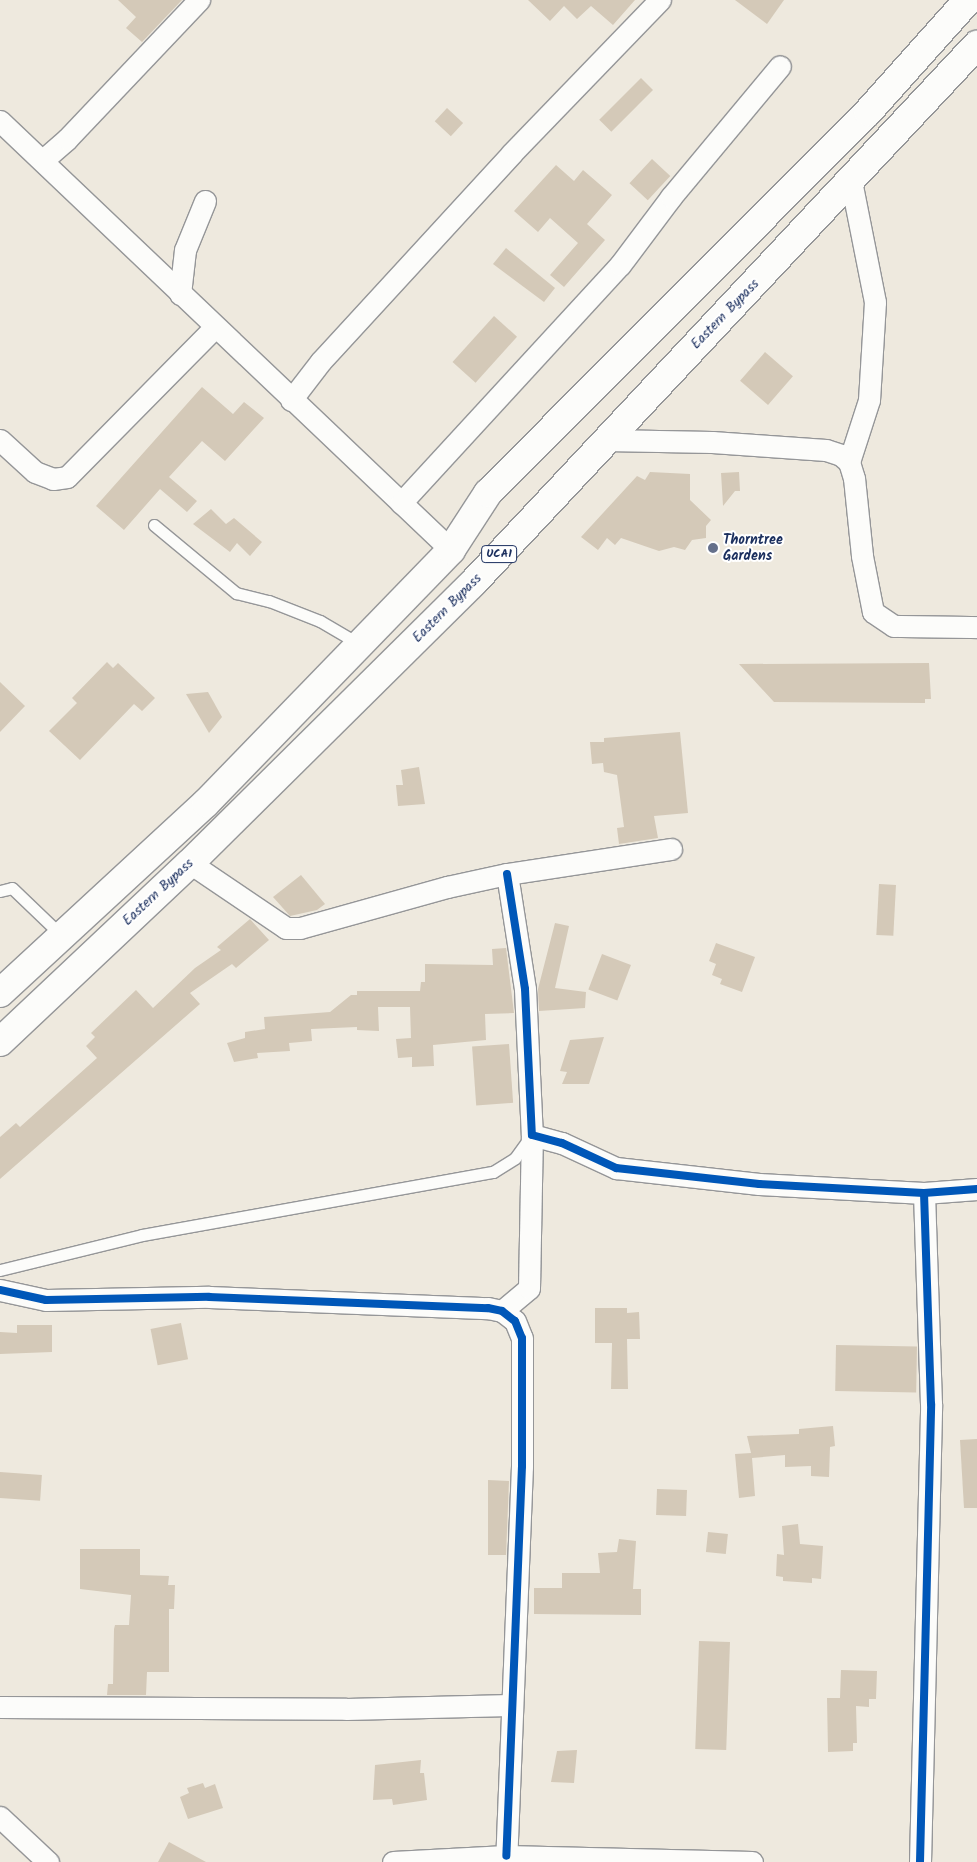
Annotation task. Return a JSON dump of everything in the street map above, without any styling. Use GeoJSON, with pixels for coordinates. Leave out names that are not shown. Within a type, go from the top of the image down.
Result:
{"type":"FeatureCollection","features":[{"type":"Feature","properties":{"kind":"main road"},"geometry":{"type":"LineString","coordinates":[[0,993],[206,802],[451,550],[488,494],[868,112],[968,0]]}},
{"type":"Feature","properties":{"kind":"main road","name":"Eastern Bypass"},"geometry":{"type":"LineString","coordinates":[[0,1042],[190,863],[472,584],[605,440],[977,46]]}},
{"type":"Feature","properties":{"kind":"street"},"geometry":{"type":"LineString","coordinates":[[43,160],[67,139],[199,0]]}},
{"type":"Feature","properties":{"kind":"street"},"geometry":{"type":"LineString","coordinates":[[291,400],[320,361],[505,160],[660,0]]}},
{"type":"Feature","properties":{"kind":"street"},"geometry":{"type":"LineString","coordinates":[[401,503],[620,265],[671,197],[780,66]]}},
{"type":"Feature","properties":{"kind":"street"},"geometry":{"type":"LineString","coordinates":[[0,121],[43,160],[291,400],[451,550]]}},
{"type":"Feature","properties":{"kind":"street"},"geometry":{"type":"LineString","coordinates":[[851,181],[875,302],[869,400],[849,462],[873,612],[882,620],[894,626],[977,627]]}},
{"type":"Feature","properties":{"kind":"street"},"geometry":{"type":"LineString","coordinates":[[180,294],[185,250],[205,201]]}},
{"type":"Feature","properties":{"kind":"street"},"geometry":{"type":"LineString","coordinates":[[0,440],[35,472],[53,479],[67,478],[215,327]]}},
{"type":"Feature","properties":{"kind":"street"},"geometry":{"type":"LineString","coordinates":[[605,440],[712,442],[826,450],[841,455],[849,462]]}},
{"type":"Feature","properties":{"kind":"street"},"geometry":{"type":"LineString","coordinates":[[190,863],[286,928],[300,928],[447,887],[507,874],[671,849]]}},
{"type":"Feature","properties":{"kind":"street"},"geometry":{"type":"LineString","coordinates":[[502,1311],[529,1288],[532,1135],[525,989],[507,874]]}},
{"type":"Feature","properties":{"kind":"street"},"geometry":{"type":"LineString","coordinates":[[532,1135],[562,1143],[616,1168],[759,1184],[924,1193],[977,1189]]}},
{"type":"Feature","properties":{"kind":"street"},"geometry":{"type":"LineString","coordinates":[[920,1862],[931,1404],[924,1193]]}},
{"type":"Feature","properties":{"kind":"street"},"geometry":{"type":"LineString","coordinates":[[0,1290],[46,1300],[209,1297],[502,1311],[515,1321],[522,1338],[522,1466],[506,1856]]}},
{"type":"Feature","properties":{"kind":"street"},"geometry":{"type":"LineString","coordinates":[[0,1707],[346,1709],[512,1705]]}},
{"type":"Feature","properties":{"kind":"street"},"geometry":{"type":"LineString","coordinates":[[0,1817],[48,1862]]}},
{"type":"Feature","properties":{"kind":"street"},"geometry":{"type":"LineString","coordinates":[[393,1862],[506,1856],[752,1862]]}},
{"type":"Feature","properties":{"kind":"lane"},"geometry":{"type":"LineString","coordinates":[[154,525],[236,593],[268,601],[320,621],[360,644]]}},
{"type":"Feature","properties":{"kind":"lane"},"geometry":{"type":"LineString","coordinates":[[0,891],[12,888],[62,936]]}},
{"type":"Feature","properties":{"kind":"lane"},"geometry":{"type":"LineString","coordinates":[[0,1270],[142,1235],[493,1172],[515,1158],[532,1135]]}},
{"type":"Feature","properties":{"kind":"building"},"geometry":{"type":"Polygon","coordinates":[[[118,0],[182,0],[142,42],[126,28],[136,17],[118,0]]]}},
{"type":"Feature","properties":{"kind":"building"},"geometry":{"type":"Polygon","coordinates":[[[528,0],[635,0],[613,25],[591,6],[577,19],[564,6],[550,21],[528,0]]]}},
{"type":"Feature","properties":{"kind":"building"},"geometry":{"type":"Polygon","coordinates":[[[735,0],[784,0],[767,24],[735,0]]]}},
{"type":"Feature","properties":{"kind":"building"},"geometry":{"type":"Polygon","coordinates":[[[641,78],[653,90],[611,132],[599,120],[641,78]]]}},
{"type":"Feature","properties":{"kind":"building"},"geometry":{"type":"Polygon","coordinates":[[[447,108],[463,123],[451,136],[435,121],[447,108]]]}},
{"type":"Feature","properties":{"kind":"building"},"geometry":{"type":"Polygon","coordinates":[[[652,159],[670,176],[648,200],[629,183],[652,159]]]}},
{"type":"Feature","properties":{"kind":"building"},"geometry":{"type":"Polygon","coordinates":[[[556,165],[574,181],[583,170],[612,195],[587,224],[605,240],[564,287],[550,275],[578,243],[550,218],[538,232],[514,211],[556,165]]]}},
{"type":"Feature","properties":{"kind":"building"},"geometry":{"type":"Polygon","coordinates":[[[506,248],[555,288],[544,302],[493,264],[506,248]]]}},
{"type":"Feature","properties":{"kind":"building"},"geometry":{"type":"Polygon","coordinates":[[[494,316],[517,337],[476,383],[453,362],[494,316]]]}},
{"type":"Feature","properties":{"kind":"building"},"geometry":{"type":"Polygon","coordinates":[[[765,352],[793,376],[768,405],[740,381],[765,352]]]}},
{"type":"Feature","properties":{"kind":"building"},"geometry":{"type":"Polygon","coordinates":[[[202,387],[233,414],[244,402],[264,418],[225,461],[202,441],[169,477],[197,501],[187,512],[160,489],[124,530],[96,506],[202,387]]]}},
{"type":"Feature","properties":{"kind":"building"},"geometry":{"type":"Polygon","coordinates":[[[650,472],[690,474],[690,500],[711,520],[706,526],[706,538],[692,540],[685,550],[674,547],[659,551],[621,538],[615,545],[607,538],[598,550],[581,537],[637,476],[645,480],[650,472]]]}},
{"type":"Feature","properties":{"kind":"building"},"geometry":{"type":"Polygon","coordinates":[[[739,472],[740,491],[735,491],[723,506],[721,473],[739,472]]]}},
{"type":"Feature","properties":{"kind":"building"},"geometry":{"type":"Polygon","coordinates":[[[211,509],[226,524],[234,518],[262,542],[250,556],[237,543],[230,552],[193,524],[211,509]]]}},
{"type":"Feature","properties":{"kind":"building"},"geometry":{"type":"Polygon","coordinates":[[[107,662],[113,668],[118,663],[155,698],[142,711],[134,704],[80,760],[49,731],[77,703],[72,698],[107,662]]]}},
{"type":"Feature","properties":{"kind":"building"},"geometry":{"type":"Polygon","coordinates":[[[929,663],[931,699],[925,699],[925,703],[774,702],[739,664],[929,663]]]}},
{"type":"Feature","properties":{"kind":"building"},"geometry":{"type":"Polygon","coordinates":[[[0,682],[25,706],[0,732],[0,682]]]}},
{"type":"Feature","properties":{"kind":"building"},"geometry":{"type":"Polygon","coordinates":[[[208,692],[222,717],[209,733],[186,694],[208,692]]]}},
{"type":"Feature","properties":{"kind":"building"},"geometry":{"type":"Polygon","coordinates":[[[680,732],[688,813],[654,816],[658,838],[619,844],[617,828],[624,827],[617,775],[604,772],[603,763],[592,764],[590,742],[604,742],[604,738],[680,732]]]}},
{"type":"Feature","properties":{"kind":"building"},"geometry":{"type":"Polygon","coordinates":[[[419,767],[425,804],[398,806],[396,785],[403,785],[401,770],[419,767]]]}},
{"type":"Feature","properties":{"kind":"building"},"geometry":{"type":"Polygon","coordinates":[[[301,875],[325,904],[317,910],[290,916],[273,897],[301,875]]]}},
{"type":"Feature","properties":{"kind":"building"},"geometry":{"type":"Polygon","coordinates":[[[879,884],[896,885],[893,936],[876,935],[879,884]]]}},
{"type":"Feature","properties":{"kind":"building"},"geometry":{"type":"Polygon","coordinates":[[[250,919],[269,940],[236,968],[232,964],[190,993],[200,1004],[0,1179],[0,1137],[16,1123],[20,1127],[97,1058],[86,1046],[95,1037],[91,1033],[136,990],[153,1008],[195,968],[221,950],[217,947],[250,919]]]}},
{"type":"Feature","properties":{"kind":"building"},"geometry":{"type":"Polygon","coordinates":[[[555,923],[569,926],[555,988],[586,992],[585,1008],[539,1011],[538,989],[555,923]]]}},
{"type":"Feature","properties":{"kind":"building"},"geometry":{"type":"Polygon","coordinates":[[[716,943],[755,957],[742,992],[720,984],[722,979],[712,975],[716,964],[709,961],[716,943]]]}},
{"type":"Feature","properties":{"kind":"building"},"geometry":{"type":"Polygon","coordinates":[[[506,948],[514,1013],[485,1014],[486,1040],[433,1045],[434,1066],[412,1067],[412,1057],[398,1058],[396,1039],[411,1038],[410,1007],[378,1007],[379,1031],[357,1030],[357,1027],[311,1029],[312,1041],[289,1043],[290,1051],[257,1053],[258,1058],[234,1062],[227,1043],[245,1038],[245,1032],[265,1029],[264,1017],[330,1012],[351,995],[357,995],[357,991],[420,991],[421,982],[425,982],[425,964],[493,965],[492,949],[506,948]]]}},
{"type":"Feature","properties":{"kind":"building"},"geometry":{"type":"Polygon","coordinates":[[[602,954],[631,965],[617,1001],[588,989],[602,954]]]}},
{"type":"Feature","properties":{"kind":"building"},"geometry":{"type":"Polygon","coordinates":[[[604,1037],[589,1084],[562,1084],[567,1072],[560,1071],[570,1040],[604,1037]]]}},
{"type":"Feature","properties":{"kind":"building"},"geometry":{"type":"Polygon","coordinates":[[[509,1044],[513,1103],[476,1105],[472,1047],[509,1044]]]}},
{"type":"Feature","properties":{"kind":"building"},"geometry":{"type":"Polygon","coordinates":[[[595,1308],[627,1308],[627,1313],[639,1312],[640,1339],[627,1339],[628,1389],[611,1389],[612,1343],[595,1343],[595,1308]]]}},
{"type":"Feature","properties":{"kind":"building"},"geometry":{"type":"Polygon","coordinates":[[[181,1323],[188,1359],[158,1365],[151,1329],[181,1323]]]}},
{"type":"Feature","properties":{"kind":"building"},"geometry":{"type":"Polygon","coordinates":[[[17,1325],[52,1325],[52,1352],[0,1354],[0,1332],[17,1333],[17,1325]]]}},
{"type":"Feature","properties":{"kind":"building"},"geometry":{"type":"Polygon","coordinates":[[[836,1345],[917,1346],[916,1392],[835,1391],[836,1345]]]}},
{"type":"Feature","properties":{"kind":"building"},"geometry":{"type":"Polygon","coordinates":[[[833,1426],[835,1446],[830,1447],[829,1477],[811,1476],[811,1466],[785,1467],[785,1455],[752,1458],[755,1496],[739,1498],[735,1454],[751,1453],[747,1436],[799,1434],[799,1429],[833,1426]]]}},
{"type":"Feature","properties":{"kind":"building"},"geometry":{"type":"Polygon","coordinates":[[[977,1439],[977,1508],[964,1508],[960,1440],[977,1439]]]}},
{"type":"Feature","properties":{"kind":"building"},"geometry":{"type":"Polygon","coordinates":[[[0,1472],[42,1475],[40,1501],[0,1498],[0,1472]]]}},
{"type":"Feature","properties":{"kind":"building"},"geometry":{"type":"Polygon","coordinates":[[[488,1480],[509,1481],[506,1555],[488,1555],[488,1480]]]}},
{"type":"Feature","properties":{"kind":"building"},"geometry":{"type":"Polygon","coordinates":[[[657,1489],[687,1490],[686,1516],[656,1515],[657,1489]]]}},
{"type":"Feature","properties":{"kind":"building"},"geometry":{"type":"Polygon","coordinates":[[[798,1524],[800,1544],[823,1546],[821,1579],[812,1578],[812,1583],[783,1581],[783,1577],[776,1576],[777,1554],[784,1555],[782,1526],[798,1524]]]}},
{"type":"Feature","properties":{"kind":"building"},"geometry":{"type":"Polygon","coordinates":[[[708,1532],[728,1534],[726,1554],[706,1552],[708,1532]]]}},
{"type":"Feature","properties":{"kind":"building"},"geometry":{"type":"Polygon","coordinates":[[[619,1539],[636,1541],[633,1589],[641,1589],[641,1615],[534,1614],[534,1588],[562,1588],[562,1573],[600,1573],[598,1553],[617,1552],[619,1539]]]}},
{"type":"Feature","properties":{"kind":"building"},"geometry":{"type":"Polygon","coordinates":[[[80,1549],[140,1549],[140,1575],[169,1576],[168,1585],[175,1585],[174,1609],[169,1609],[169,1672],[147,1672],[146,1695],[107,1695],[108,1684],[113,1684],[114,1629],[115,1625],[129,1625],[131,1595],[80,1589],[80,1549]]]}},
{"type":"Feature","properties":{"kind":"building"},"geometry":{"type":"Polygon","coordinates":[[[699,1641],[730,1642],[726,1750],[695,1749],[699,1641]]]}},
{"type":"Feature","properties":{"kind":"building"},"geometry":{"type":"Polygon","coordinates":[[[841,1670],[877,1671],[876,1699],[869,1699],[869,1707],[856,1706],[857,1743],[853,1743],[853,1751],[828,1752],[827,1698],[840,1698],[841,1670]]]}},
{"type":"Feature","properties":{"kind":"building"},"geometry":{"type":"Polygon","coordinates":[[[577,1750],[574,1783],[551,1782],[557,1751],[577,1750]]]}},
{"type":"Feature","properties":{"kind":"building"},"geometry":{"type":"Polygon","coordinates":[[[421,1760],[420,1773],[424,1773],[427,1800],[393,1805],[392,1799],[373,1800],[375,1765],[421,1760]]]}},
{"type":"Feature","properties":{"kind":"building"},"geometry":{"type":"Polygon","coordinates":[[[203,1783],[205,1788],[215,1784],[223,1808],[188,1819],[180,1797],[189,1793],[187,1788],[203,1783]]]}},
{"type":"Feature","properties":{"kind":"building"},"geometry":{"type":"Polygon","coordinates":[[[169,1842],[206,1862],[158,1862],[169,1842]]]}},
{"type":"Feature","properties":{"kind":"cycle path"},"geometry":{"type":"LineString","coordinates":[[507,874],[525,989],[532,1135],[562,1143],[616,1168],[759,1184],[924,1193],[977,1189]]}},
{"type":"Feature","properties":{"kind":"cycle path"},"geometry":{"type":"LineString","coordinates":[[920,1862],[931,1404],[924,1193]]}},
{"type":"Feature","properties":{"kind":"cycle path"},"geometry":{"type":"LineString","coordinates":[[0,1290],[46,1300],[209,1297],[488,1308],[502,1311],[515,1321],[522,1338],[522,1466],[506,1856]]}},
{"type":"Feature","properties":{"kind":"place","name":"Thorntree Gardens"},"geometry":{"type":"Point","coordinates":[713,548]}}]}
